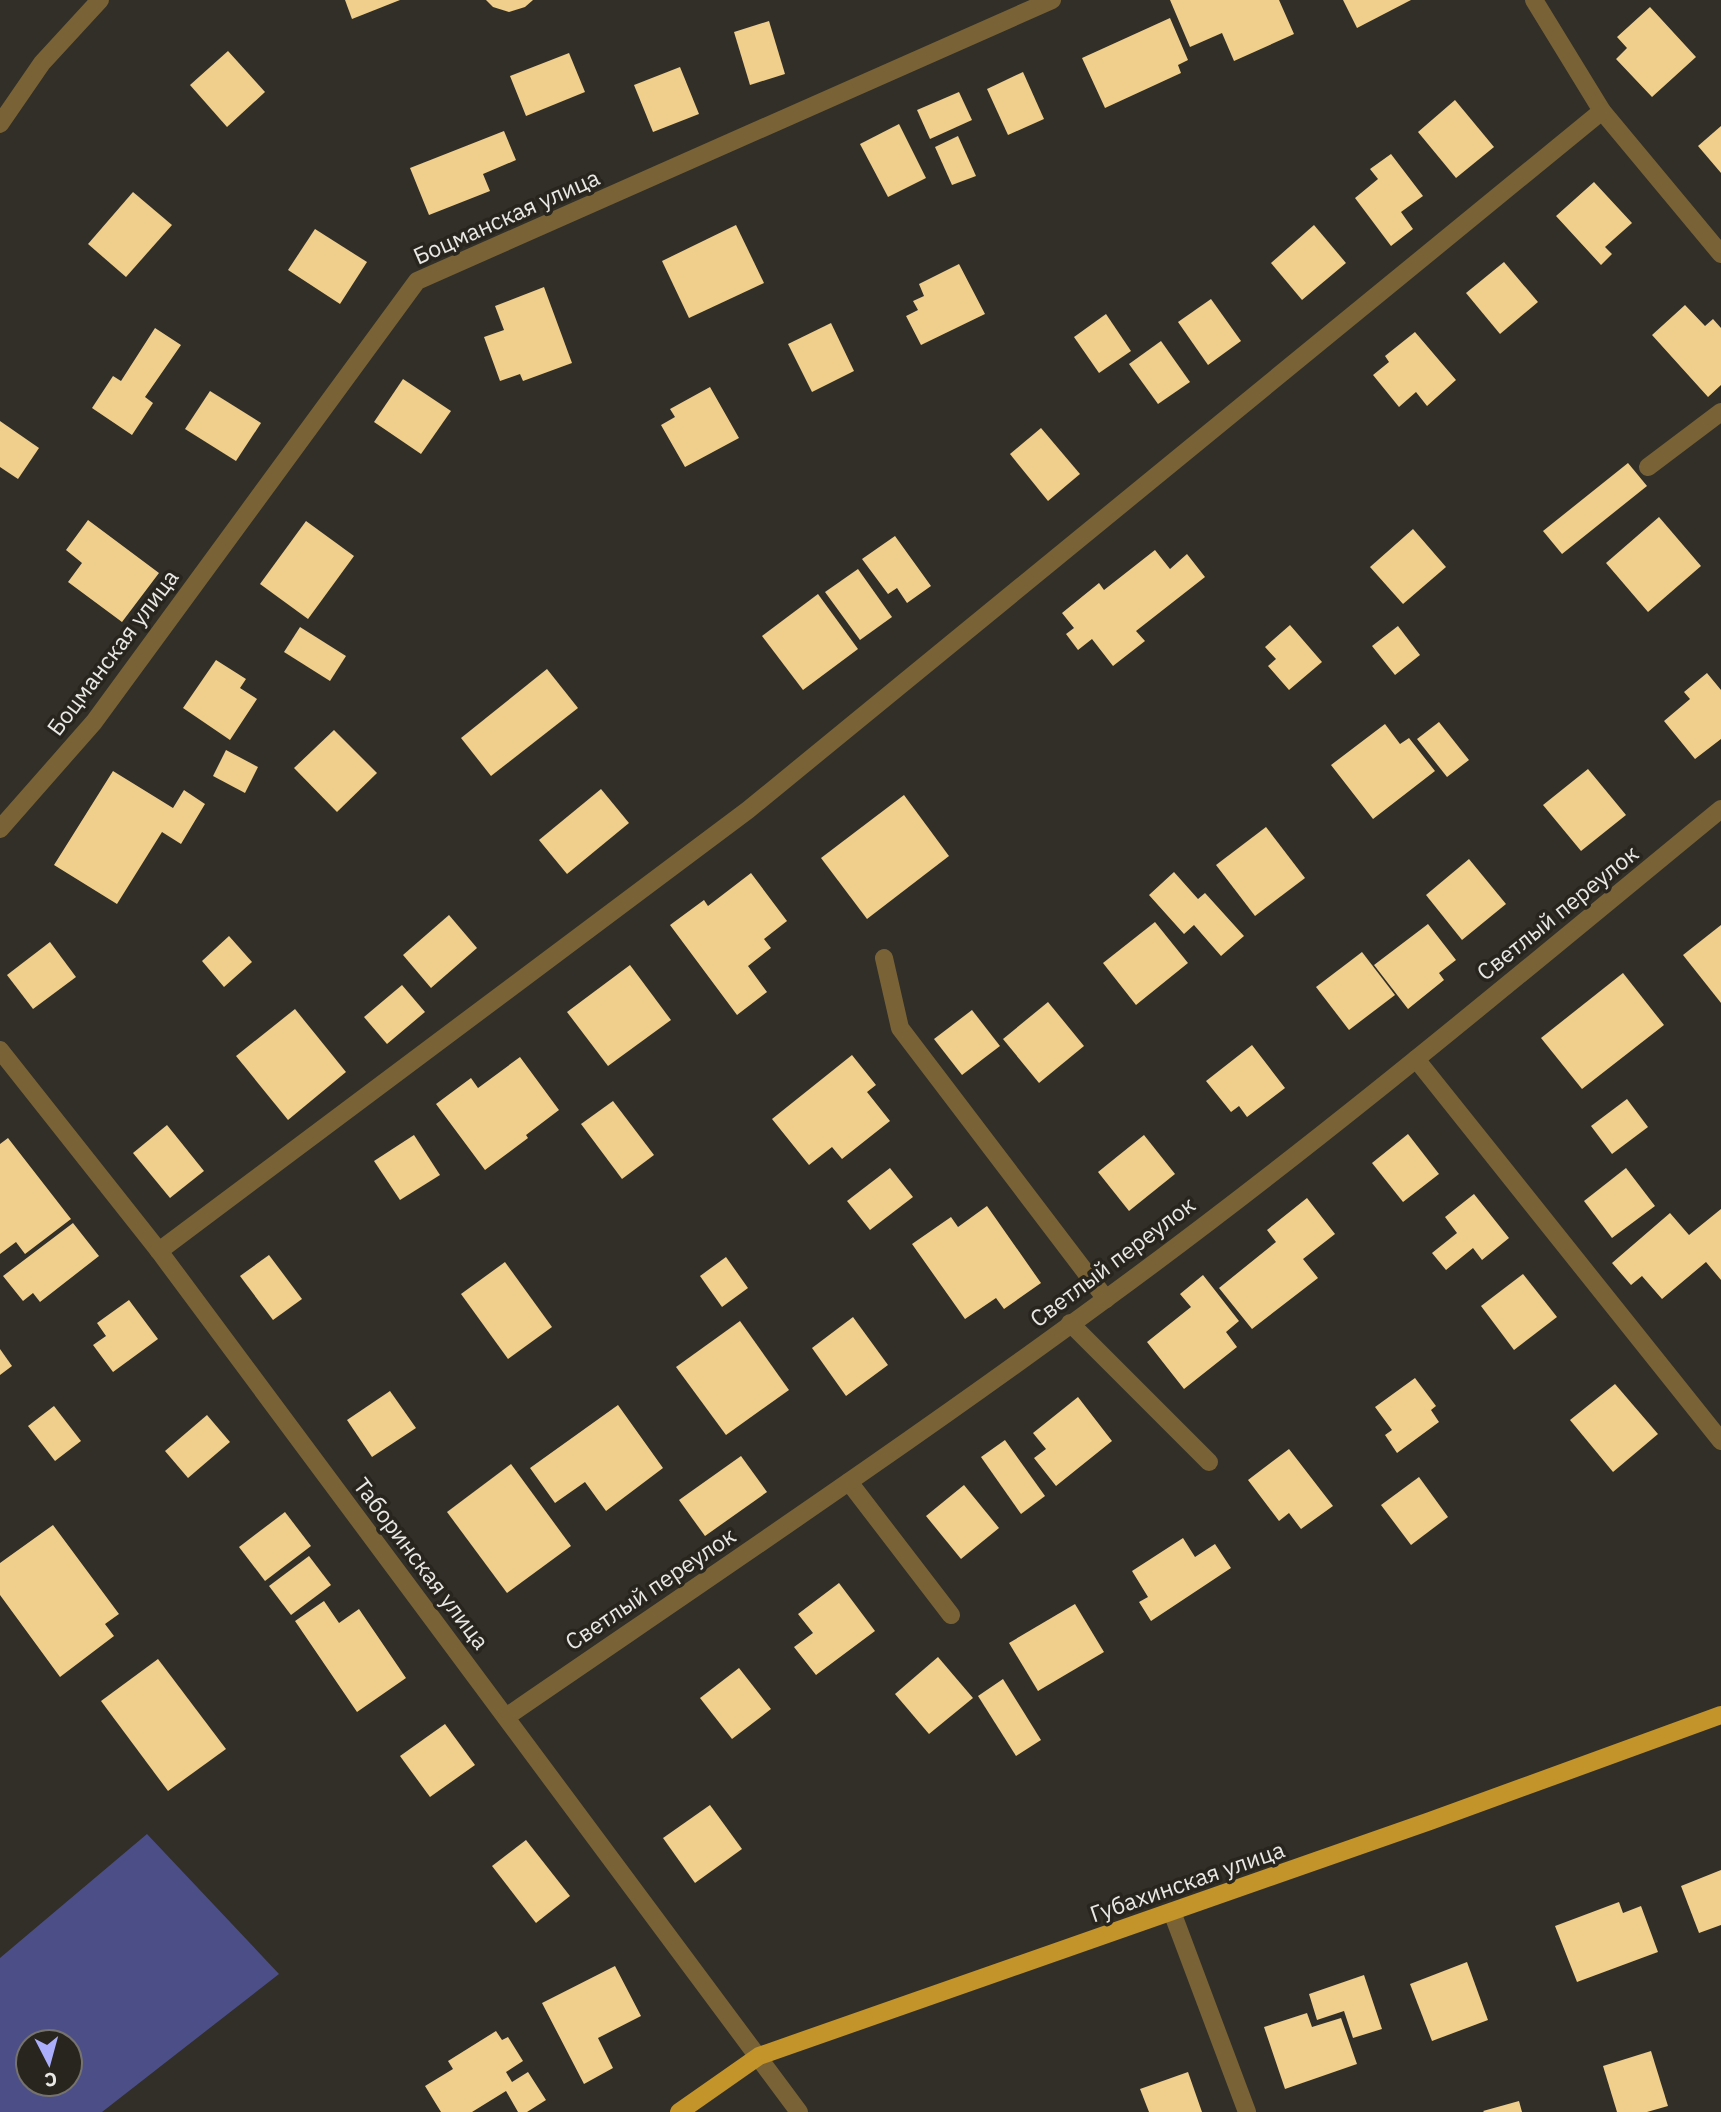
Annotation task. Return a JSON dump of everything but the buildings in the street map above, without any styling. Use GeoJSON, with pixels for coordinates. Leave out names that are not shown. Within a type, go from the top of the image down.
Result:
{"type":"FeatureCollection","features":[{"type":"Feature","properties":{"kind":"main road","name":"Губахинская улица"},"geometry":{"type":"LineString","coordinates":[[679,2112],[759,2056],[1172,1912],[1721,1715]]}},
{"type":"Feature","properties":{"kind":"street","name":"Боцманская улица"},"geometry":{"type":"LineString","coordinates":[[0,829],[94,722],[416,281],[1052,0]]}},
{"type":"Feature","properties":{"kind":"street"},"geometry":{"type":"LineString","coordinates":[[1534,0],[1602,111],[1721,254]]}},
{"type":"Feature","properties":{"kind":"street"},"geometry":{"type":"LineString","coordinates":[[0,124],[42,63],[98,1]]}},
{"type":"Feature","properties":{"kind":"street"},"geometry":{"type":"LineString","coordinates":[[159,1251],[748,810],[1602,111]]}},
{"type":"Feature","properties":{"kind":"street"},"geometry":{"type":"LineString","coordinates":[[1648,467],[1721,412]]}},
{"type":"Feature","properties":{"kind":"street","name":"Светлый переулок"},"geometry":{"type":"LineString","coordinates":[[506,1717],[849,1482],[1106,1299],[1416,1059],[1721,809]]}},
{"type":"Feature","properties":{"kind":"street"},"geometry":{"type":"LineString","coordinates":[[884,958],[901,1028],[1106,1299]]}},
{"type":"Feature","properties":{"kind":"street","name":"Таборинская улица"},"geometry":{"type":"LineString","coordinates":[[0,1049],[159,1251],[799,2112]]}},
{"type":"Feature","properties":{"kind":"street"},"geometry":{"type":"LineString","coordinates":[[1416,1059],[1721,1441]]}},
{"type":"Feature","properties":{"kind":"street"},"geometry":{"type":"LineString","coordinates":[[1070,1324],[1209,1462]]}},
{"type":"Feature","properties":{"kind":"street"},"geometry":{"type":"LineString","coordinates":[[849,1482],[951,1615]]}},
{"type":"Feature","properties":{"kind":"street"},"geometry":{"type":"LineString","coordinates":[[1172,1912],[1247,2112]]}},
{"type":"Feature","properties":{"kind":"shaded area"},"geometry":{"type":"Polygon","coordinates":[[[147,1834],[279,1974],[102,2112],[0,2112],[0,1958],[147,1834]]]}}]}
